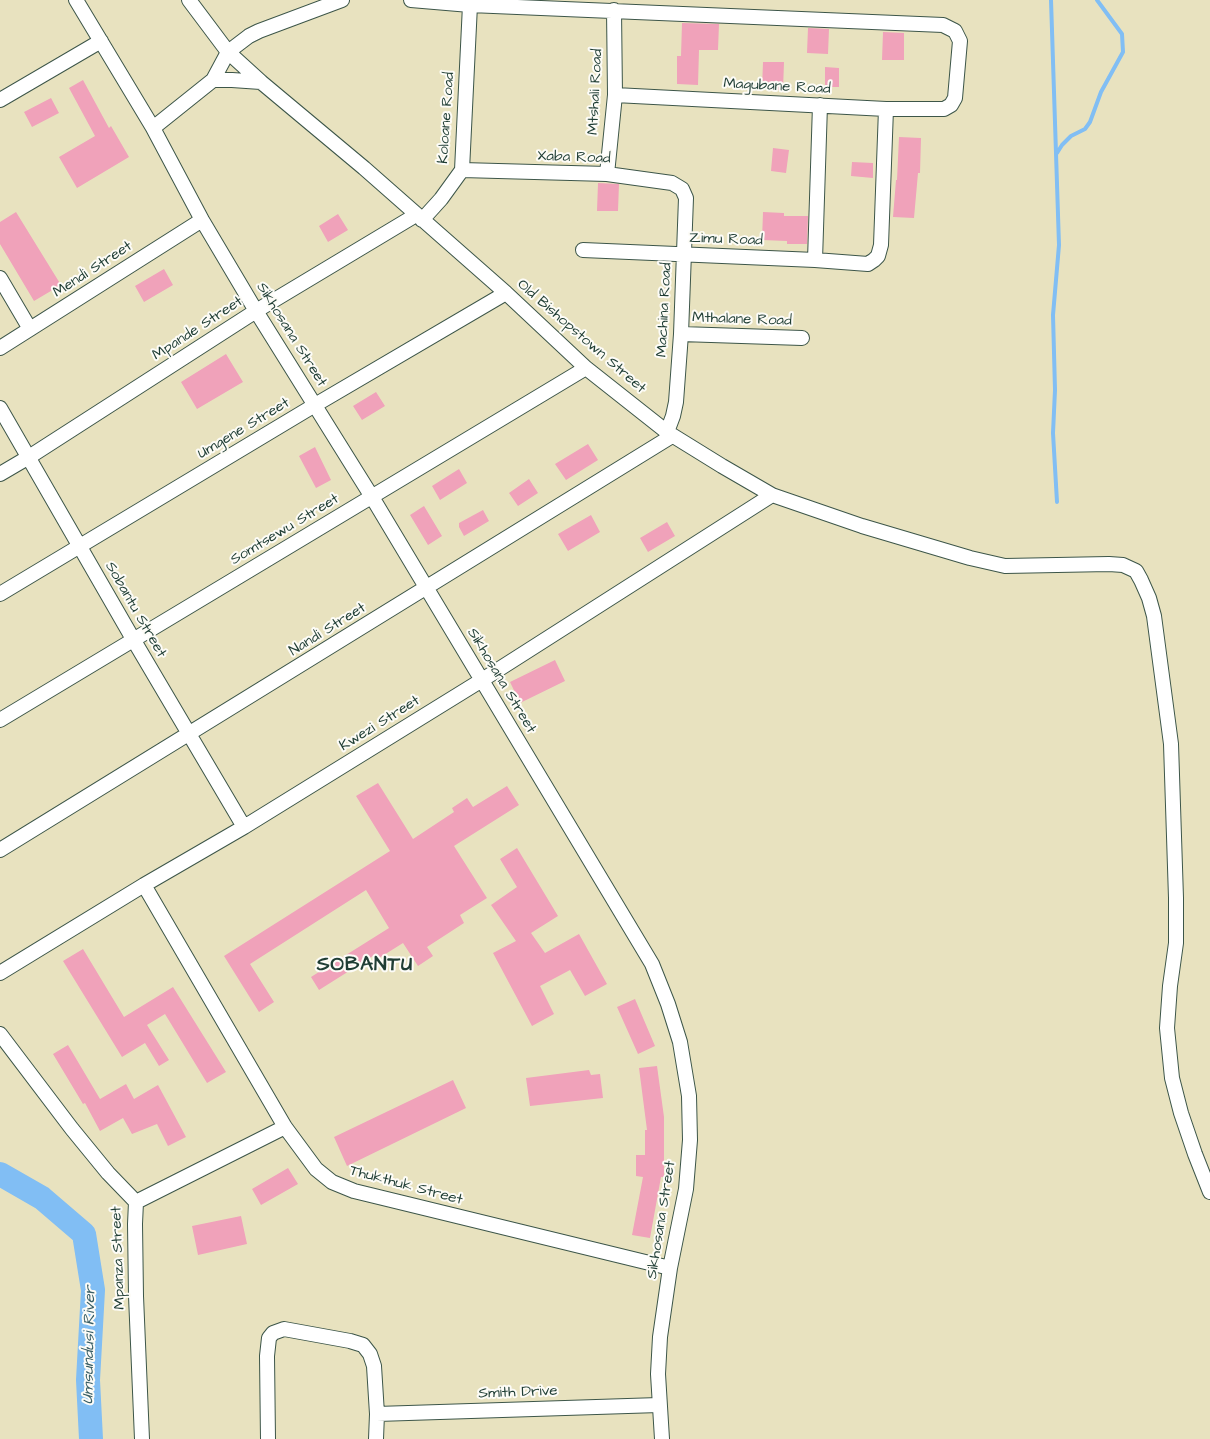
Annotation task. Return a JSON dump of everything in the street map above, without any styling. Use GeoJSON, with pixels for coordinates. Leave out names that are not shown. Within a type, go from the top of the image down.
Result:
{"type":"FeatureCollection","features":[{"type":"Feature","properties":{"kind":"street","name":"Sikhosana Street"},"geometry":{"type":"LineString","coordinates":[[76,0],[152,128],[202,220],[256,311],[372,497],[652,964],[668,1004],[680,1042],[688,1087],[690,1140],[686,1189],[670,1268],[660,1337],[658,1374],[662,1439]]}},
{"type":"Feature","properties":{"kind":"street","name":"Old Bishopstown Street"},"geometry":{"type":"LineString","coordinates":[[189,0],[228,52],[261,82],[364,168],[506,293],[586,368],[669,434],[772,495],[862,526],[970,558],[1005,566],[1109,564],[1123,565],[1136,571],[1149,598],[1154,616],[1171,744],[1176,943],[1167,1028],[1172,1078],[1195,1154],[1210,1192]]}},
{"type":"Feature","properties":{"kind":"street"},"geometry":{"type":"LineString","coordinates":[[152,128],[213,80],[228,52],[249,36],[342,0]]}},
{"type":"Feature","properties":{"kind":"street"},"geometry":{"type":"LineString","coordinates":[[411,0],[470,5],[614,10]]}},
{"type":"Feature","properties":{"kind":"street","name":"Koloane Road"},"geometry":{"type":"LineString","coordinates":[[419,218],[441,199],[462,170],[470,5]]}},
{"type":"Feature","properties":{"kind":"street","name":"Mtshali Road"},"geometry":{"type":"LineString","coordinates":[[607,174],[614,95],[614,10]]}},
{"type":"Feature","properties":{"kind":"street","name":"Magubane Road"},"geometry":{"type":"LineString","coordinates":[[614,10],[943,25],[955,31],[960,41],[955,98],[948,108],[886,110],[614,95]]}},
{"type":"Feature","properties":{"kind":"street"},"geometry":{"type":"LineString","coordinates":[[0,100],[101,42]]}},
{"type":"Feature","properties":{"kind":"street"},"geometry":{"type":"LineString","coordinates":[[213,80],[261,82]]}},
{"type":"Feature","properties":{"kind":"street"},"geometry":{"type":"LineString","coordinates":[[815,260],[820,105]]}},
{"type":"Feature","properties":{"kind":"street","name":"Zimu Road"},"geometry":{"type":"LineString","coordinates":[[583,250],[868,264],[878,256],[881,245],[886,110]]}},
{"type":"Feature","properties":{"kind":"street","name":"Xaba Road"},"geometry":{"type":"LineString","coordinates":[[462,170],[607,174],[672,183],[682,189]]}},
{"type":"Feature","properties":{"kind":"street","name":"Machina Road"},"geometry":{"type":"LineString","coordinates":[[669,434],[676,402],[681,334],[686,198],[682,189]]}},
{"type":"Feature","properties":{"kind":"street","name":"Mpande Street"},"geometry":{"type":"LineString","coordinates":[[0,474],[256,311],[419,218]]}},
{"type":"Feature","properties":{"kind":"street","name":"Mendi Street"},"geometry":{"type":"LineString","coordinates":[[0,348],[202,220]]}},
{"type":"Feature","properties":{"kind":"street"},"geometry":{"type":"LineString","coordinates":[[0,278],[30,330]]}},
{"type":"Feature","properties":{"kind":"street","name":"Umgene Street"},"geometry":{"type":"LineString","coordinates":[[0,594],[506,293]]}},
{"type":"Feature","properties":{"kind":"street","name":"Mthalane Road"},"geometry":{"type":"LineString","coordinates":[[681,334],[802,338]]}},
{"type":"Feature","properties":{"kind":"street","name":"Somtsewu Street"},"geometry":{"type":"LineString","coordinates":[[0,720],[586,368]]}},
{"type":"Feature","properties":{"kind":"street","name":"Sobantu Street"},"geometry":{"type":"LineString","coordinates":[[0,408],[79,547],[244,827]]}},
{"type":"Feature","properties":{"kind":"street","name":"Nandi Street"},"geometry":{"type":"LineString","coordinates":[[0,850],[426,588],[669,434]]}},
{"type":"Feature","properties":{"kind":"street","name":"Kwezi Street"},"geometry":{"type":"LineString","coordinates":[[0,973],[144,885],[244,827],[482,680],[772,495]]}},
{"type":"Feature","properties":{"kind":"street","name":"Thukthuk Street"},"geometry":{"type":"LineString","coordinates":[[144,885],[285,1127],[316,1169],[332,1182],[354,1191],[670,1268]]}},
{"type":"Feature","properties":{"kind":"street","name":"Mpanza Street"},"geometry":{"type":"LineString","coordinates":[[0,1034],[72,1129],[108,1173],[136,1202],[137,1306],[142,1439]]}},
{"type":"Feature","properties":{"kind":"street"},"geometry":{"type":"LineString","coordinates":[[136,1202],[285,1127]]}},
{"type":"Feature","properties":{"kind":"street"},"geometry":{"type":"LineString","coordinates":[[268,1439],[267,1356],[269,1338],[273,1333],[284,1329],[363,1345],[370,1354],[374,1366],[377,1414],[376,1439]]}},
{"type":"Feature","properties":{"kind":"street","name":"Smith Drive"},"geometry":{"type":"LineString","coordinates":[[377,1414],[660,1405]]}},
{"type":"Feature","properties":{"kind":"building"},"geometry":{"type":"Polygon","coordinates":[[[682,23],[719,24],[718,50],[699,50],[698,85],[677,84],[677,56],[681,56],[682,23]]]}},
{"type":"Feature","properties":{"kind":"building"},"geometry":{"type":"Polygon","coordinates":[[[808,28],[829,29],[828,54],[807,53],[808,28]]]}},
{"type":"Feature","properties":{"kind":"building"},"geometry":{"type":"Polygon","coordinates":[[[883,32],[904,33],[904,60],[882,60],[883,32]]]}},
{"type":"Feature","properties":{"kind":"building"},"geometry":{"type":"Polygon","coordinates":[[[763,62],[784,62],[783,90],[762,89],[763,62]]]}},
{"type":"Feature","properties":{"kind":"building"},"geometry":{"type":"Polygon","coordinates":[[[825,67],[839,68],[839,87],[825,87],[825,67]]]}},
{"type":"Feature","properties":{"kind":"building"},"geometry":{"type":"Polygon","coordinates":[[[83,80],[109,128],[111,126],[129,157],[77,188],[59,157],[95,136],[69,88],[83,80]]]}},
{"type":"Feature","properties":{"kind":"building"},"geometry":{"type":"Polygon","coordinates":[[[51,98],[59,113],[32,127],[24,112],[51,98]]]}},
{"type":"Feature","properties":{"kind":"building"},"geometry":{"type":"Polygon","coordinates":[[[899,137],[921,138],[920,173],[918,173],[914,218],[893,217],[899,137]]]}},
{"type":"Feature","properties":{"kind":"building"},"geometry":{"type":"Polygon","coordinates":[[[773,148],[789,150],[786,173],[771,171],[773,148]]]}},
{"type":"Feature","properties":{"kind":"building"},"geometry":{"type":"Polygon","coordinates":[[[852,162],[873,163],[873,178],[851,176],[852,162]]]}},
{"type":"Feature","properties":{"kind":"building"},"geometry":{"type":"Polygon","coordinates":[[[598,183],[619,184],[618,211],[597,211],[598,183]]]}},
{"type":"Feature","properties":{"kind":"building"},"geometry":{"type":"Polygon","coordinates":[[[16,212],[61,285],[34,301],[0,244],[0,222],[16,212]]]}},
{"type":"Feature","properties":{"kind":"building"},"geometry":{"type":"Polygon","coordinates":[[[763,212],[784,213],[784,216],[808,216],[807,244],[787,244],[787,241],[762,240],[763,212]]]}},
{"type":"Feature","properties":{"kind":"building"},"geometry":{"type":"Polygon","coordinates":[[[338,214],[348,230],[328,242],[319,226],[338,214]]]}},
{"type":"Feature","properties":{"kind":"building"},"geometry":{"type":"Polygon","coordinates":[[[164,269],[173,285],[144,302],[135,286],[164,269]]]}},
{"type":"Feature","properties":{"kind":"building"},"geometry":{"type":"Polygon","coordinates":[[[226,354],[243,382],[197,409],[181,382],[226,354]]]}},
{"type":"Feature","properties":{"kind":"building"},"geometry":{"type":"Polygon","coordinates":[[[376,392],[385,406],[362,420],[353,406],[376,392]]]}},
{"type":"Feature","properties":{"kind":"building"},"geometry":{"type":"Polygon","coordinates":[[[588,444],[598,460],[566,480],[555,464],[588,444]]]}},
{"type":"Feature","properties":{"kind":"building"},"geometry":{"type":"Polygon","coordinates":[[[315,447],[331,480],[316,488],[299,456],[315,447]]]}},
{"type":"Feature","properties":{"kind":"building"},"geometry":{"type":"Polygon","coordinates":[[[459,469],[467,483],[440,500],[432,486],[459,469]]]}},
{"type":"Feature","properties":{"kind":"building"},"geometry":{"type":"Polygon","coordinates":[[[529,479],[538,493],[518,506],[509,493],[529,479]]]}},
{"type":"Feature","properties":{"kind":"building"},"geometry":{"type":"Polygon","coordinates":[[[424,506],[442,536],[428,545],[410,515],[424,506]]]}},
{"type":"Feature","properties":{"kind":"building"},"geometry":{"type":"Polygon","coordinates":[[[483,510],[489,521],[464,536],[459,523],[483,510]]]}},
{"type":"Feature","properties":{"kind":"building"},"geometry":{"type":"Polygon","coordinates":[[[591,515],[600,532],[568,551],[558,534],[591,515]]]}},
{"type":"Feature","properties":{"kind":"building"},"geometry":{"type":"Polygon","coordinates":[[[667,522],[675,536],[648,552],[640,538],[667,522]]]}},
{"type":"Feature","properties":{"kind":"building"},"geometry":{"type":"Polygon","coordinates":[[[555,660],[565,681],[520,703],[510,682],[555,660]]]}},
{"type":"Feature","properties":{"kind":"building"},"geometry":{"type":"Polygon","coordinates":[[[378,783],[413,839],[454,812],[452,808],[467,798],[473,807],[507,786],[519,805],[454,846],[487,898],[460,915],[464,923],[427,947],[433,956],[418,966],[403,943],[376,960],[373,956],[319,990],[311,977],[389,928],[366,890],[250,964],[274,1002],[259,1012],[224,956],[390,851],[356,796],[378,783]]]}},
{"type":"Feature","properties":{"kind":"building"},"geometry":{"type":"Polygon","coordinates":[[[517,848],[558,916],[531,933],[545,953],[579,934],[607,984],[585,996],[570,970],[540,986],[554,1014],[532,1026],[493,953],[516,941],[491,905],[517,887],[500,859],[517,848]]]}},
{"type":"Feature","properties":{"kind":"building"},"geometry":{"type":"Polygon","coordinates":[[[83,949],[124,1017],[173,987],[226,1072],[207,1083],[165,1014],[147,1025],[169,1060],[159,1066],[145,1043],[122,1057],[63,961],[83,949]]]}},
{"type":"Feature","properties":{"kind":"building"},"geometry":{"type":"Polygon","coordinates":[[[635,999],[655,1046],[638,1054],[617,1007],[635,999]]]}},
{"type":"Feature","properties":{"kind":"building"},"geometry":{"type":"Polygon","coordinates":[[[68,1045],[100,1099],[126,1084],[134,1099],[158,1085],[186,1137],[168,1146],[157,1124],[132,1134],[123,1118],[100,1131],[85,1103],[83,1104],[53,1054],[68,1045]]]}},
{"type":"Feature","properties":{"kind":"building"},"geometry":{"type":"Polygon","coordinates":[[[657,1066],[664,1117],[664,1177],[661,1177],[650,1238],[632,1235],[643,1177],[636,1176],[636,1155],[645,1155],[645,1130],[647,1130],[639,1068],[657,1066]]]}},
{"type":"Feature","properties":{"kind":"building"},"geometry":{"type":"Polygon","coordinates":[[[589,1070],[591,1075],[600,1074],[603,1098],[530,1106],[526,1078],[589,1070]]]}},
{"type":"Feature","properties":{"kind":"building"},"geometry":{"type":"Polygon","coordinates":[[[453,1080],[466,1108],[347,1166],[334,1137],[453,1080]]]}},
{"type":"Feature","properties":{"kind":"building"},"geometry":{"type":"Polygon","coordinates":[[[288,1168],[298,1184],[261,1205],[252,1189],[288,1168]]]}},
{"type":"Feature","properties":{"kind":"building"},"geometry":{"type":"Polygon","coordinates":[[[241,1216],[247,1244],[198,1255],[192,1226],[241,1216]]]}},
{"type":"Feature","properties":{"kind":"waterway"},"geometry":{"type":"LineString","coordinates":[[1051,0],[1059,245],[1053,315],[1055,390],[1053,433],[1057,502]]}},
{"type":"Feature","properties":{"kind":"waterway"},"geometry":{"type":"LineString","coordinates":[[1057,153],[1071,136],[1085,129],[1090,122],[1101,92],[1123,52],[1122,34],[1097,0]]}},
{"type":"Feature","properties":{"kind":"waterway","name":"Umsundusi River"},"geometry":{"type":"LineString","coordinates":[[0,1174],[42,1198],[84,1234],[93,1290],[88,1380],[91,1439]]}},
{"type":"Feature","properties":{"kind":"district","name":"SOBANTU"},"geometry":{"type":"Point","coordinates":[365,966]}}]}
